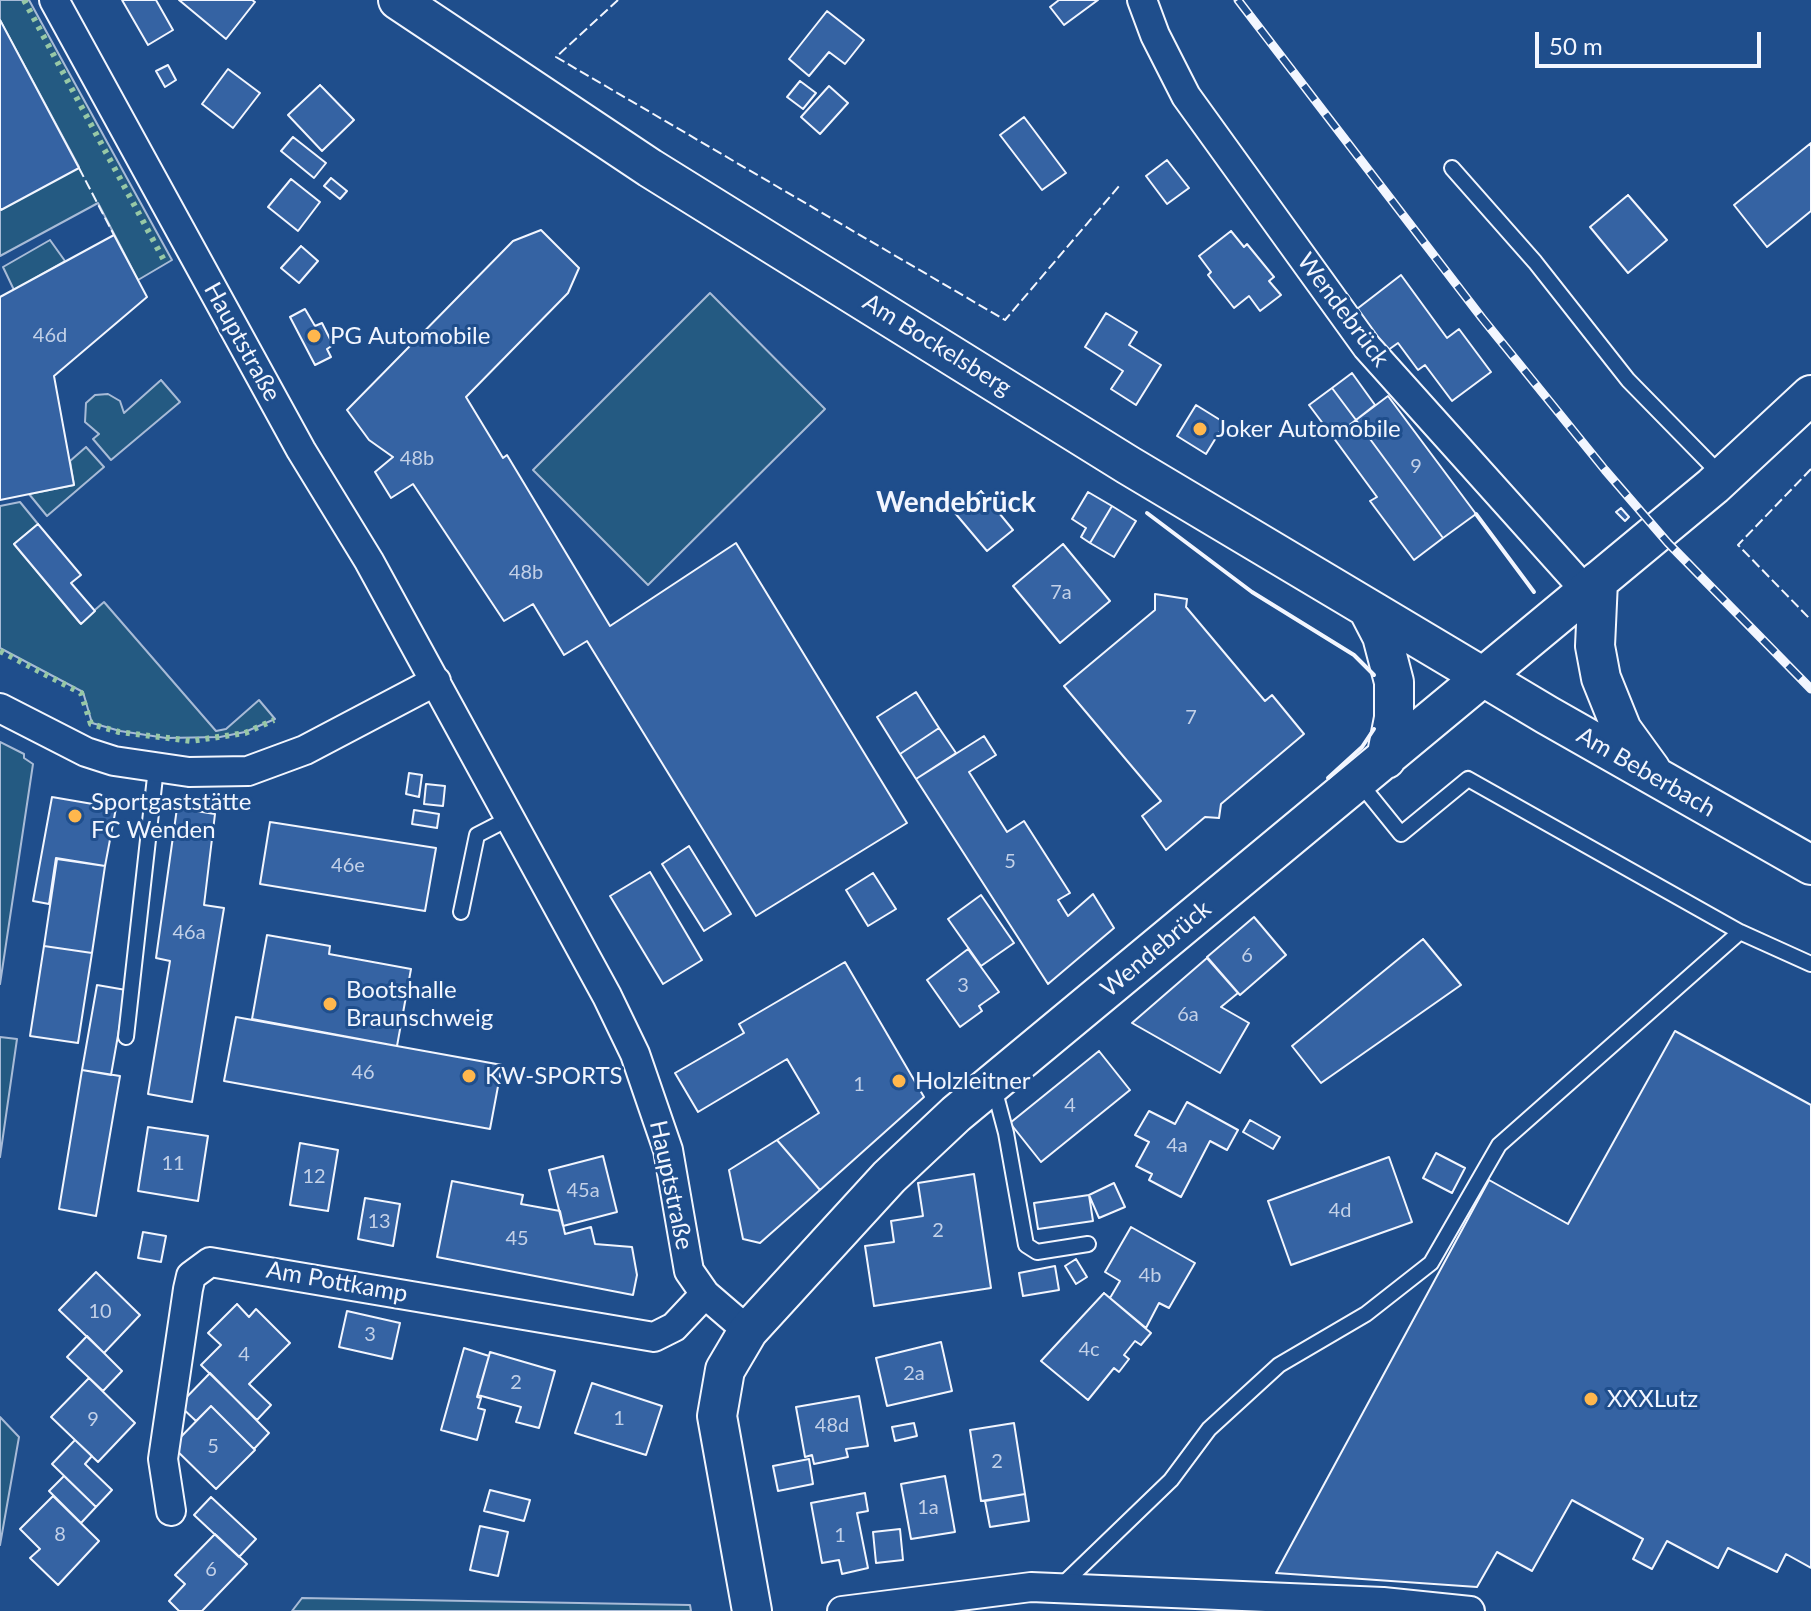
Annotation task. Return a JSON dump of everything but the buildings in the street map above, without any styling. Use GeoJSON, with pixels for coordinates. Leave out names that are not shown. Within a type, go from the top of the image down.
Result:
{"type":"FeatureCollection","features":[{"type":"Feature","properties":{"kind":"main road","name":"Am Bockelsberg"},"geometry":{"type":"LineString","coordinates":[[398,0],[650,168],[1128,465],[1483,677]]}},
{"type":"Feature","properties":{"kind":"main road","name":"Wendebrück"},"geometry":{"type":"LineString","coordinates":[[748,1331],[889,1177],[993,1084],[1723,477],[1811,395]]}},
{"type":"Feature","properties":{"kind":"main road"},"geometry":{"type":"LineString","coordinates":[[1592,586],[1595,646],[1608,700],[1622,730],[1661,781]]}},
{"type":"Feature","properties":{"kind":"main road"},"geometry":{"type":"LineString","coordinates":[[1368,609],[1382,636],[1394,682],[1394,718],[1372,771]]}},
{"type":"Feature","properties":{"kind":"main road","name":"Am Beberbach"},"geometry":{"type":"LineString","coordinates":[[1483,677],[1811,865]]}},
{"type":"Feature","properties":{"kind":"main road"},"geometry":{"type":"LineString","coordinates":[[748,1331],[725,1370],[717,1416],[752,1611]]}},
{"type":"Feature","properties":{"kind":"street","name":"Hauptstraße"},"geometry":{"type":"LineString","coordinates":[[54,0],[301,450],[369,561],[436,681],[635,1054],[668,1150],[689,1271],[705,1294],[748,1331]]}},
{"type":"Feature","properties":{"kind":"street","name":"Wendebrück"},"geometry":{"type":"LineString","coordinates":[[1142,0],[1155,35],[1186,96],[1367,347],[1592,586]]}},
{"type":"Feature","properties":{"kind":"street"},"geometry":{"type":"LineString","coordinates":[[0,708],[86,752],[156,768],[248,771],[276,762],[436,681]]}},
{"type":"Feature","properties":{"kind":"street","name":"Am Pottkamp"},"geometry":{"type":"LineString","coordinates":[[171,1511],[163,1459],[188,1289],[191,1276],[210,1262],[654,1337],[674,1327],[705,1294]]}},
{"type":"Feature","properties":{"kind":"street"},"geometry":{"type":"LineString","coordinates":[[842,1611],[997,1591],[1060,1587],[1383,1602],[1470,1611]]}},
{"type":"Feature","properties":{"kind":"lane"},"geometry":{"type":"LineString","coordinates":[[1452,168],[1535,262],[1628,380],[1723,477]]}},
{"type":"Feature","properties":{"kind":"lane"},"geometry":{"type":"LineString","coordinates":[[126,1037],[156,768]]}},
{"type":"Feature","properties":{"kind":"lane"},"geometry":{"type":"LineString","coordinates":[[1372,771],[1401,834],[1468,779],[1740,932],[1811,964]]}},
{"type":"Feature","properties":{"kind":"lane"},"geometry":{"type":"LineString","coordinates":[[461,912],[477,835],[510,818]]}},
{"type":"Feature","properties":{"kind":"lane"},"geometry":{"type":"LineString","coordinates":[[1060,1587],[1171,1480],[1209,1429],[1279,1365],[1366,1314],[1431,1263],[1499,1145],[1740,932]]}},
{"type":"Feature","properties":{"kind":"lane"},"geometry":{"type":"LineString","coordinates":[[993,1084],[1006,1133],[1026,1245],[1037,1252],[1088,1244]]}},
{"type":"Feature","properties":{"kind":"shaded area"},"geometry":{"type":"Polygon","coordinates":[[[0,0],[29,0],[172,260],[138,280],[98,203],[0,256],[0,208],[79,167],[0,20],[0,0]]]}},
{"type":"Feature","properties":{"kind":"shaded area"},"geometry":{"type":"Polygon","coordinates":[[[50,240],[65,261],[14,290],[3,267],[50,240]]]}},
{"type":"Feature","properties":{"kind":"shaded area"},"geometry":{"type":"Polygon","coordinates":[[[710,293],[825,409],[648,585],[533,470],[710,293]]]}},
{"type":"Feature","properties":{"kind":"shaded area"},"geometry":{"type":"Polygon","coordinates":[[[161,380],[180,402],[111,460],[93,439],[99,434],[85,422],[86,403],[95,395],[108,394],[120,401],[124,413],[161,380]]]}},
{"type":"Feature","properties":{"kind":"shaded area"},"geometry":{"type":"Polygon","coordinates":[[[86,447],[104,467],[47,516],[29,494],[74,485],[70,461],[86,447]]]}},
{"type":"Feature","properties":{"kind":"shaded area"},"geometry":{"type":"Polygon","coordinates":[[[20,502],[38,524],[14,544],[80,623],[104,602],[216,731],[226,729],[259,700],[275,719],[245,732],[220,737],[166,738],[120,731],[92,723],[83,692],[0,648],[0,506],[20,502]]]}},
{"type":"Feature","properties":{"kind":"shaded area"},"geometry":{"type":"Polygon","coordinates":[[[0,742],[24,754],[24,758],[33,764],[0,984],[0,742]]]}},
{"type":"Feature","properties":{"kind":"shaded area"},"geometry":{"type":"Polygon","coordinates":[[[0,1037],[17,1039],[0,1157],[0,1037]]]}},
{"type":"Feature","properties":{"kind":"shaded area"},"geometry":{"type":"Polygon","coordinates":[[[0,1417],[19,1437],[0,1545],[0,1417]]]}},
{"type":"Feature","properties":{"kind":"shaded area"},"geometry":{"type":"Polygon","coordinates":[[[302,1598],[690,1605],[691,1611],[292,1611],[302,1598]]]}},
{"type":"Feature","properties":{"kind":"railway"},"geometry":{"type":"LineString","coordinates":[[1238,0],[1482,318],[1605,470],[1668,543],[1811,689]]}},
{"type":"Feature","properties":{"kind":"hedge"},"geometry":{"type":"LineString","coordinates":[[24,0],[166,264]]}},
{"type":"Feature","properties":{"kind":"hedge"},"geometry":{"type":"LineString","coordinates":[[0,651],[81,693],[91,724],[119,732],[191,741],[245,733],[274,720]]}},
{"type":"Feature","properties":{"kind":"fence"},"geometry":{"type":"LineString","coordinates":[[618,0],[556,57],[1005,320],[1120,185]]}},
{"type":"Feature","properties":{"kind":"fence"},"geometry":{"type":"LineString","coordinates":[[79,168],[114,235]]}},
{"type":"Feature","properties":{"kind":"fence"},"geometry":{"type":"LineString","coordinates":[[1811,469],[1738,545],[1811,620]]}},
{"type":"Feature","properties":{"kind":"wall"},"geometry":{"type":"LineString","coordinates":[[1147,513],[1252,592],[1354,655],[1374,675]]}},
{"type":"Feature","properties":{"kind":"wall"},"geometry":{"type":"LineString","coordinates":[[1476,514],[1534,592]]}},
{"type":"Feature","properties":{"kind":"wall"},"geometry":{"type":"LineString","coordinates":[[1328,778],[1362,747],[1374,729]]}},
{"type":"Feature","properties":{"kind":"place","name":"PG Automobile"},"geometry":{"type":"Point","coordinates":[314,336]}},
{"type":"Feature","properties":{"kind":"place","name":"Joker Automobile"},"geometry":{"type":"Point","coordinates":[1200,429]}},
{"type":"Feature","properties":{"kind":"place","name":"Sportgaststätte FC Wenden"},"geometry":{"type":"Point","coordinates":[75,816]}},
{"type":"Feature","properties":{"kind":"place","name":"Bootshalle Braunschweig"},"geometry":{"type":"Point","coordinates":[330,1004]}},
{"type":"Feature","properties":{"kind":"place","name":"KW-SPORTS"},"geometry":{"type":"Point","coordinates":[469,1076]}},
{"type":"Feature","properties":{"kind":"place","name":"Holzleitner"},"geometry":{"type":"Point","coordinates":[899,1081]}},
{"type":"Feature","properties":{"kind":"place","name":"XXXLutz"},"geometry":{"type":"Point","coordinates":[1591,1399]}},
{"type":"Feature","properties":{"kind":"district","name":"Wendebrück"},"geometry":{"type":"Point","coordinates":[956,503]}}]}
